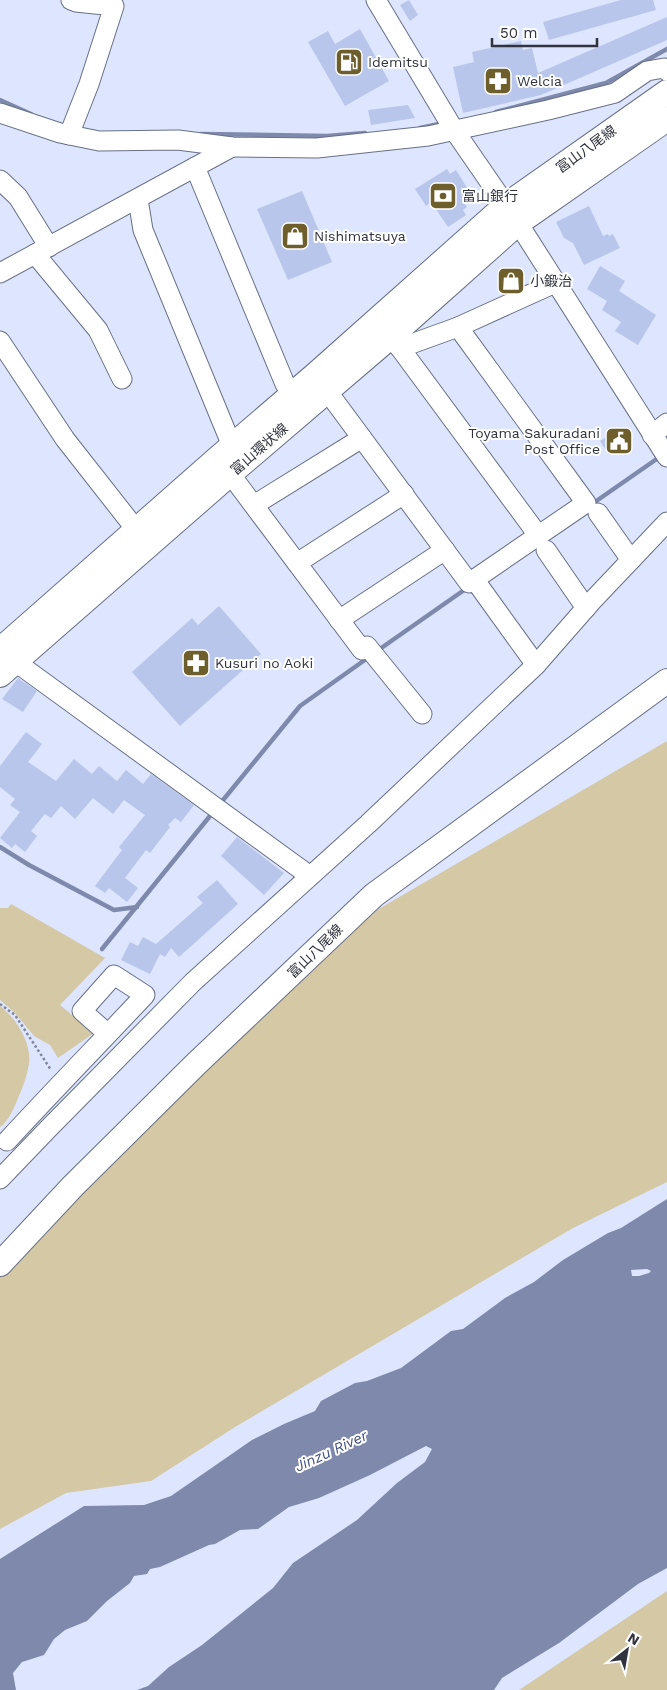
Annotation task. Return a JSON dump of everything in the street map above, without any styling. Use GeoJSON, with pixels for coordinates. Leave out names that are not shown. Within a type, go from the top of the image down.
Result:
{"type":"FeatureCollection","features":[{"type":"Feature","properties":{"kind":"main road","name":"富山八尾線"},"geometry":{"type":"LineString","coordinates":[[512,214],[667,92]]}},
{"type":"Feature","properties":{"kind":"main road","name":"富山八尾線"},"geometry":{"type":"LineString","coordinates":[[512,214],[667,119]]}},
{"type":"Feature","properties":{"kind":"main road","name":"富山環状線"},"geometry":{"type":"LineString","coordinates":[[227,459],[321,383],[388,336],[512,214]]}},
{"type":"Feature","properties":{"kind":"main road","name":"富山環状線"},"geometry":{"type":"LineString","coordinates":[[4,659],[142,538],[227,459],[292,394],[321,383]]}},
{"type":"Feature","properties":{"kind":"main road","name":"富山八尾線"},"geometry":{"type":"LineString","coordinates":[[0,1264],[73,1186],[196,1064],[374,895],[667,681]]}},
{"type":"Feature","properties":{"kind":"street"},"geometry":{"type":"LineString","coordinates":[[70,131],[89,84],[114,6],[71,0]]}},
{"type":"Feature","properties":{"kind":"street"},"geometry":{"type":"LineString","coordinates":[[376,0],[451,124],[512,214],[659,446]]}},
{"type":"Feature","properties":{"kind":"street"},"geometry":{"type":"LineString","coordinates":[[0,112],[60,134],[70,131],[99,141],[178,140],[232,147],[317,148],[428,136],[451,124],[548,110],[615,94],[647,71],[664,68],[667,71]]}},
{"type":"Feature","properties":{"kind":"street"},"geometry":{"type":"LineString","coordinates":[[0,273],[232,147]]}},
{"type":"Feature","properties":{"kind":"street"},"geometry":{"type":"LineString","coordinates":[[195,167],[284,384],[292,394]]}},
{"type":"Feature","properties":{"kind":"street"},"geometry":{"type":"LineString","coordinates":[[0,180],[18,197],[42,251],[98,330],[122,379]]}},
{"type":"Feature","properties":{"kind":"street"},"geometry":{"type":"LineString","coordinates":[[138,199],[143,230],[227,459],[254,505],[362,650],[373,654],[422,714]]}},
{"type":"Feature","properties":{"kind":"street"},"geometry":{"type":"LineString","coordinates":[[556,283],[458,326],[388,336],[542,542],[586,608]]}},
{"type":"Feature","properties":{"kind":"street"},"geometry":{"type":"LineString","coordinates":[[321,383],[469,583],[477,584],[542,542],[586,503],[458,326]]}},
{"type":"Feature","properties":{"kind":"street"},"geometry":{"type":"LineString","coordinates":[[0,341],[65,439],[142,538]]}},
{"type":"Feature","properties":{"kind":"street"},"geometry":{"type":"LineString","coordinates":[[659,446],[667,423]]}},
{"type":"Feature","properties":{"kind":"street"},"geometry":{"type":"LineString","coordinates":[[254,505],[362,438]]}},
{"type":"Feature","properties":{"kind":"street"},"geometry":{"type":"LineString","coordinates":[[297,563],[404,494]]}},
{"type":"Feature","properties":{"kind":"street"},"geometry":{"type":"LineString","coordinates":[[598,513],[631,560]]}},
{"type":"Feature","properties":{"kind":"street"},"geometry":{"type":"LineString","coordinates":[[0,1180],[193,982],[438,758],[536,665],[586,608],[667,522]]}},
{"type":"Feature","properties":{"kind":"street"},"geometry":{"type":"LineString","coordinates":[[340,620],[445,550]]}},
{"type":"Feature","properties":{"kind":"street"},"geometry":{"type":"LineString","coordinates":[[477,584],[536,665]]}},
{"type":"Feature","properties":{"kind":"street"},"geometry":{"type":"LineString","coordinates":[[4,659],[209,802],[310,876]]}},
{"type":"Feature","properties":{"kind":"street"},"geometry":{"type":"LineString","coordinates":[[3,1142],[108,1034]]}},
{"type":"Feature","properties":{"kind":"street"},"geometry":{"type":"LineString","coordinates":[[3,1142],[31,1147]]}},
{"type":"Feature","properties":{"kind":"path"},"geometry":{"type":"LineString","coordinates":[[0,1004],[15,1016],[60,1084]]}},
{"type":"Feature","properties":{"kind":"shaded area"},"geometry":{"type":"Polygon","coordinates":[[[667,741],[667,1182],[573,1228],[235,1427],[151,1481],[66,1493],[0,1529],[0,1275],[87,1182],[377,910],[667,741]]]}},
{"type":"Feature","properties":{"kind":"shaded area"},"geometry":{"type":"Polygon","coordinates":[[[11,904],[105,958],[60,1005],[94,1033],[58,1058],[50,1045],[34,1036],[15,1013],[0,1000],[0,908],[8,908],[11,904]]]}},
{"type":"Feature","properties":{"kind":"shaded area"},"geometry":{"type":"Polygon","coordinates":[[[0,1006],[12,1017],[22,1032],[28,1048],[29,1064],[22,1090],[11,1114],[0,1127],[0,1006]]]}},
{"type":"Feature","properties":{"kind":"shaded area"},"geometry":{"type":"Polygon","coordinates":[[[667,1591],[667,1690],[519,1690],[667,1591]]]}},
{"type":"Feature","properties":{"kind":"water","name":"Jinzu River"},"geometry":{"type":"Polygon","coordinates":[[[667,1199],[667,1568],[638,1584],[559,1643],[502,1678],[494,1690],[137,1690],[148,1686],[169,1667],[202,1645],[273,1588],[293,1563],[357,1520],[397,1483],[425,1462],[432,1449],[426,1446],[370,1475],[319,1498],[289,1507],[258,1529],[240,1530],[215,1544],[160,1567],[150,1569],[147,1574],[134,1576],[130,1583],[107,1601],[87,1621],[65,1630],[54,1639],[44,1655],[22,1662],[13,1673],[16,1690],[0,1690],[0,1559],[84,1506],[144,1505],[171,1496],[252,1440],[315,1411],[321,1401],[355,1383],[367,1381],[401,1368],[451,1331],[463,1329],[505,1298],[534,1282],[563,1260],[608,1233],[621,1228],[667,1199]],[[647,1269],[631,1270],[632,1276],[639,1276],[651,1271],[647,1269]]]}},
{"type":"Feature","properties":{"kind":"building"},"geometry":{"type":"Polygon","coordinates":[[[409,0],[418,15],[410,21],[400,5],[409,0]]]}},
{"type":"Feature","properties":{"kind":"building"},"geometry":{"type":"Polygon","coordinates":[[[621,0],[653,0],[656,10],[549,40],[543,22],[621,0]]]}},
{"type":"Feature","properties":{"kind":"building"},"geometry":{"type":"Polygon","coordinates":[[[667,17],[667,40],[541,95],[463,113],[453,67],[474,62],[472,52],[521,41],[523,50],[532,48],[538,73],[667,17]]]}},
{"type":"Feature","properties":{"kind":"building","name":"Idemitsu"},"geometry":{"type":"Polygon","coordinates":[[[360,29],[389,81],[345,106],[308,42],[328,31],[335,44],[360,29]]]}},
{"type":"Feature","properties":{"kind":"building"},"geometry":{"type":"Polygon","coordinates":[[[408,105],[415,118],[371,125],[368,110],[408,105]]]}},
{"type":"Feature","properties":{"kind":"building","name":"富山銀行"},"geometry":{"type":"Polygon","coordinates":[[[447,169],[450,174],[456,170],[469,191],[465,194],[468,199],[463,202],[467,207],[463,210],[466,215],[448,227],[431,202],[426,206],[415,189],[447,169]]]}},
{"type":"Feature","properties":{"kind":"building","name":"Nishimatsuya"},"geometry":{"type":"Polygon","coordinates":[[[302,191],[332,262],[288,280],[257,209],[302,191]]]}},
{"type":"Feature","properties":{"kind":"building"},"geometry":{"type":"Polygon","coordinates":[[[589,206],[603,236],[613,234],[620,248],[584,265],[573,243],[564,238],[556,222],[589,206]]]}},
{"type":"Feature","properties":{"kind":"building"},"geometry":{"type":"Polygon","coordinates":[[[600,266],[625,281],[619,291],[656,315],[638,345],[615,331],[621,322],[602,310],[607,301],[587,289],[600,266]]]}},
{"type":"Feature","properties":{"kind":"building","name":"小鍛治"},"geometry":{"type":"Polygon","coordinates":[[[511,267],[522,285],[508,292],[498,275],[511,267]]]}},
{"type":"Feature","properties":{"kind":"building"},"geometry":{"type":"Polygon","coordinates":[[[615,431],[624,445],[609,455],[600,441],[615,431]]]}},
{"type":"Feature","properties":{"kind":"building","name":"Kusuri no Aoki"},"geometry":{"type":"Polygon","coordinates":[[[219,606],[261,654],[180,726],[132,672],[192,618],[198,625],[219,606]]]}},
{"type":"Feature","properties":{"kind":"building"},"geometry":{"type":"Polygon","coordinates":[[[18,678],[37,691],[23,712],[2,699],[18,678]]]}},
{"type":"Feature","properties":{"kind":"building"},"geometry":{"type":"Polygon","coordinates":[[[26,732],[42,744],[28,762],[56,781],[74,759],[92,774],[99,766],[117,781],[126,770],[143,784],[151,774],[194,805],[181,822],[175,818],[168,825],[170,827],[150,853],[146,850],[125,878],[138,888],[127,902],[109,888],[105,893],[95,886],[122,850],[119,847],[145,815],[124,800],[113,814],[93,798],[75,819],[61,806],[51,818],[45,814],[31,831],[37,836],[25,852],[15,844],[12,848],[0,838],[20,812],[10,805],[15,799],[0,787],[0,766],[26,732]]]}},
{"type":"Feature","properties":{"kind":"building"},"geometry":{"type":"Polygon","coordinates":[[[237,837],[284,873],[264,895],[221,856],[237,837]]]}},
{"type":"Feature","properties":{"kind":"building"},"geometry":{"type":"Polygon","coordinates":[[[217,880],[238,904],[179,957],[171,948],[165,957],[160,954],[150,974],[121,960],[130,942],[138,946],[143,937],[156,944],[203,903],[197,897],[217,880]]]}},
{"type":"Feature","properties":{"kind":"waterway"},"geometry":{"type":"LineString","coordinates":[[496,112],[606,83],[667,49]]}},
{"type":"Feature","properties":{"kind":"waterway"},"geometry":{"type":"LineString","coordinates":[[0,100],[31,114]]}},
{"type":"Feature","properties":{"kind":"waterway"},"geometry":{"type":"LineString","coordinates":[[420,128],[444,123]]}},
{"type":"Feature","properties":{"kind":"waterway"},"geometry":{"type":"LineString","coordinates":[[201,134],[327,136],[365,133]]}},
{"type":"Feature","properties":{"kind":"waterway"},"geometry":{"type":"LineString","coordinates":[[592,504],[661,456]]}},
{"type":"Feature","properties":{"kind":"waterway"},"geometry":{"type":"LineString","coordinates":[[377,651],[467,588]]}},
{"type":"Feature","properties":{"kind":"waterway"},"geometry":{"type":"LineString","coordinates":[[219,805],[300,706],[369,657]]}},
{"type":"Feature","properties":{"kind":"waterway"},"geometry":{"type":"LineString","coordinates":[[102,949],[214,811]]}},
{"type":"Feature","properties":{"kind":"waterway"},"geometry":{"type":"LineString","coordinates":[[0,847],[29,865],[114,910],[137,907]]}},
{"type":"Feature","properties":{"kind":"place","name":"Idemitsu"},"geometry":{"type":"Point","coordinates":[349,62]}},
{"type":"Feature","properties":{"kind":"place","name":"Welcia"},"geometry":{"type":"Point","coordinates":[498,81]}},
{"type":"Feature","properties":{"kind":"place","name":"富山銀行"},"geometry":{"type":"Point","coordinates":[443,196]}},
{"type":"Feature","properties":{"kind":"place","name":"Nishimatsuya"},"geometry":{"type":"Point","coordinates":[295,236]}},
{"type":"Feature","properties":{"kind":"place","name":"小鍛治"},"geometry":{"type":"Point","coordinates":[511,281]}},
{"type":"Feature","properties":{"kind":"place","name":"Toyama Sakuradani Post Office"},"geometry":{"type":"Point","coordinates":[619,441]}},
{"type":"Feature","properties":{"kind":"place","name":"Kusuri no Aoki"},"geometry":{"type":"Point","coordinates":[196,663]}}]}
